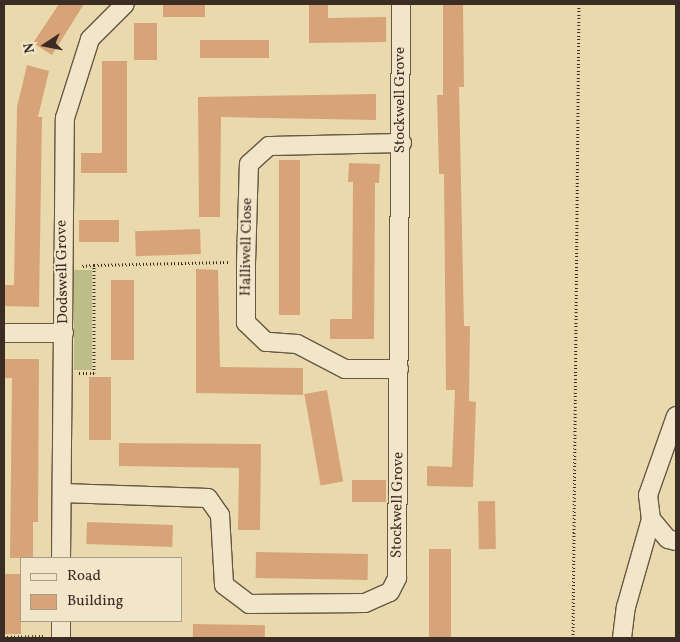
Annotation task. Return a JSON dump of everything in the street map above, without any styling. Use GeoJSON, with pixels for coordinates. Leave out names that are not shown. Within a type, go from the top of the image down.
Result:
{"type":"FeatureCollection","features":[{"type":"Feature","properties":{"kind":"street","name":"Dodswell Grove"},"geometry":{"type":"LineString","coordinates":[[61,557],[65,118],[90,39],[125,4]]}},
{"type":"Feature","properties":{"kind":"street","name":"Stockwell Grove"},"geometry":{"type":"LineString","coordinates":[[62,493],[208,498],[220,515],[224,585],[248,604],[365,603],[390,592],[397,578],[402,143],[401,4]]}},
{"type":"Feature","properties":{"kind":"street","name":"Halliwell Close"},"geometry":{"type":"LineString","coordinates":[[399,369],[345,369],[297,344],[266,342],[246,322],[246,263],[249,164],[269,146],[402,143]]}},
{"type":"Feature","properties":{"kind":"street"},"geometry":{"type":"LineString","coordinates":[[4,333],[64,333]]}},
{"type":"Feature","properties":{"kind":"street"},"geometry":{"type":"LineString","coordinates":[[622,638],[626,607],[651,519],[648,495],[676,416]]}},
{"type":"Feature","properties":{"kind":"street"},"geometry":{"type":"LineString","coordinates":[[651,519],[668,539],[676,541]]}},
{"type":"Feature","properties":{"kind":"path"},"geometry":{"type":"LineString","coordinates":[[574,638],[579,4]]}},
{"type":"Feature","properties":{"kind":"path"},"geometry":{"type":"LineString","coordinates":[[63,266],[246,263]]}},
{"type":"Feature","properties":{"kind":"path"},"geometry":{"type":"LineString","coordinates":[[64,374],[94,374],[94,265]]}},
{"type":"Feature","properties":{"kind":"path"},"geometry":{"type":"LineString","coordinates":[[4,637],[61,632]]}},
{"type":"Feature","properties":{"kind":"green space"},"geometry":{"type":"Polygon","coordinates":[[[74,270],[92,270],[92,370],[74,370],[74,270]]]}},
{"type":"Feature","properties":{"kind":"building"},"geometry":{"type":"Polygon","coordinates":[[[59,4],[84,4],[52,55],[33,43],[59,4]]]}},
{"type":"Feature","properties":{"kind":"building"},"geometry":{"type":"Polygon","coordinates":[[[163,4],[205,4],[205,17],[163,17],[163,4]]]}},
{"type":"Feature","properties":{"kind":"building"},"geometry":{"type":"Polygon","coordinates":[[[309,4],[328,4],[328,18],[386,17],[386,42],[309,43],[309,4]]]}},
{"type":"Feature","properties":{"kind":"building"},"geometry":{"type":"Polygon","coordinates":[[[443,4],[463,4],[464,87],[459,87],[464,326],[470,326],[469,401],[476,402],[473,487],[427,486],[427,466],[452,467],[455,390],[446,390],[444,174],[439,174],[437,95],[443,95],[443,4]]]}},
{"type":"Feature","properties":{"kind":"building"},"geometry":{"type":"Polygon","coordinates":[[[134,23],[157,23],[157,60],[134,60],[134,23]]]}},
{"type":"Feature","properties":{"kind":"building"},"geometry":{"type":"Polygon","coordinates":[[[200,40],[269,40],[269,58],[200,58],[200,40]]]}},
{"type":"Feature","properties":{"kind":"building"},"geometry":{"type":"Polygon","coordinates":[[[102,61],[127,61],[127,173],[81,173],[81,153],[102,153],[102,61]]]}},
{"type":"Feature","properties":{"kind":"building"},"geometry":{"type":"Polygon","coordinates":[[[27,65],[49,71],[38,117],[42,117],[39,307],[4,306],[4,285],[14,285],[17,107],[27,65]]]}},
{"type":"Feature","properties":{"kind":"building"},"geometry":{"type":"Polygon","coordinates":[[[376,94],[376,120],[221,117],[220,217],[199,217],[198,97],[376,94]]]}},
{"type":"Feature","properties":{"kind":"building"},"geometry":{"type":"Polygon","coordinates":[[[279,160],[300,160],[300,315],[279,315],[279,160]]]}},
{"type":"Feature","properties":{"kind":"building"},"geometry":{"type":"Polygon","coordinates":[[[349,163],[380,164],[379,183],[375,183],[374,339],[330,339],[330,319],[352,319],[353,182],[348,182],[349,163]]]}},
{"type":"Feature","properties":{"kind":"building"},"geometry":{"type":"Polygon","coordinates":[[[79,220],[119,220],[119,242],[79,242],[79,220]]]}},
{"type":"Feature","properties":{"kind":"building"},"geometry":{"type":"Polygon","coordinates":[[[200,229],[201,254],[136,256],[135,231],[200,229]]]}},
{"type":"Feature","properties":{"kind":"building"},"geometry":{"type":"Polygon","coordinates":[[[196,269],[218,270],[220,367],[303,368],[303,395],[196,393],[196,269]]]}},
{"type":"Feature","properties":{"kind":"building"},"geometry":{"type":"Polygon","coordinates":[[[111,280],[134,280],[134,360],[111,360],[111,280]]]}},
{"type":"Feature","properties":{"kind":"building"},"geometry":{"type":"Polygon","coordinates":[[[4,359],[39,359],[38,522],[33,522],[33,557],[10,558],[12,378],[4,378],[4,359]]]}},
{"type":"Feature","properties":{"kind":"building"},"geometry":{"type":"Polygon","coordinates":[[[89,377],[111,377],[111,440],[89,440],[89,377]]]}},
{"type":"Feature","properties":{"kind":"building"},"geometry":{"type":"Polygon","coordinates":[[[327,390],[343,482],[320,486],[304,394],[327,390]]]}},
{"type":"Feature","properties":{"kind":"building"},"geometry":{"type":"Polygon","coordinates":[[[119,443],[261,444],[260,530],[238,530],[239,468],[119,466],[119,443]]]}},
{"type":"Feature","properties":{"kind":"building"},"geometry":{"type":"Polygon","coordinates":[[[352,480],[386,480],[386,502],[352,502],[352,480]]]}},
{"type":"Feature","properties":{"kind":"building"},"geometry":{"type":"Polygon","coordinates":[[[478,501],[495,501],[496,549],[479,549],[478,501]]]}},
{"type":"Feature","properties":{"kind":"building"},"geometry":{"type":"Polygon","coordinates":[[[87,522],[173,525],[172,547],[86,544],[87,522]]]}},
{"type":"Feature","properties":{"kind":"building"},"geometry":{"type":"Polygon","coordinates":[[[429,549],[451,549],[451,638],[429,638],[429,549]]]}},
{"type":"Feature","properties":{"kind":"building"},"geometry":{"type":"Polygon","coordinates":[[[256,552],[368,554],[368,580],[256,578],[256,552]]]}},
{"type":"Feature","properties":{"kind":"building"},"geometry":{"type":"Polygon","coordinates":[[[4,574],[20,574],[21,634],[4,634],[4,574]]]}},
{"type":"Feature","properties":{"kind":"building"},"geometry":{"type":"Polygon","coordinates":[[[193,624],[265,625],[265,638],[193,638],[193,624]]]}}]}
